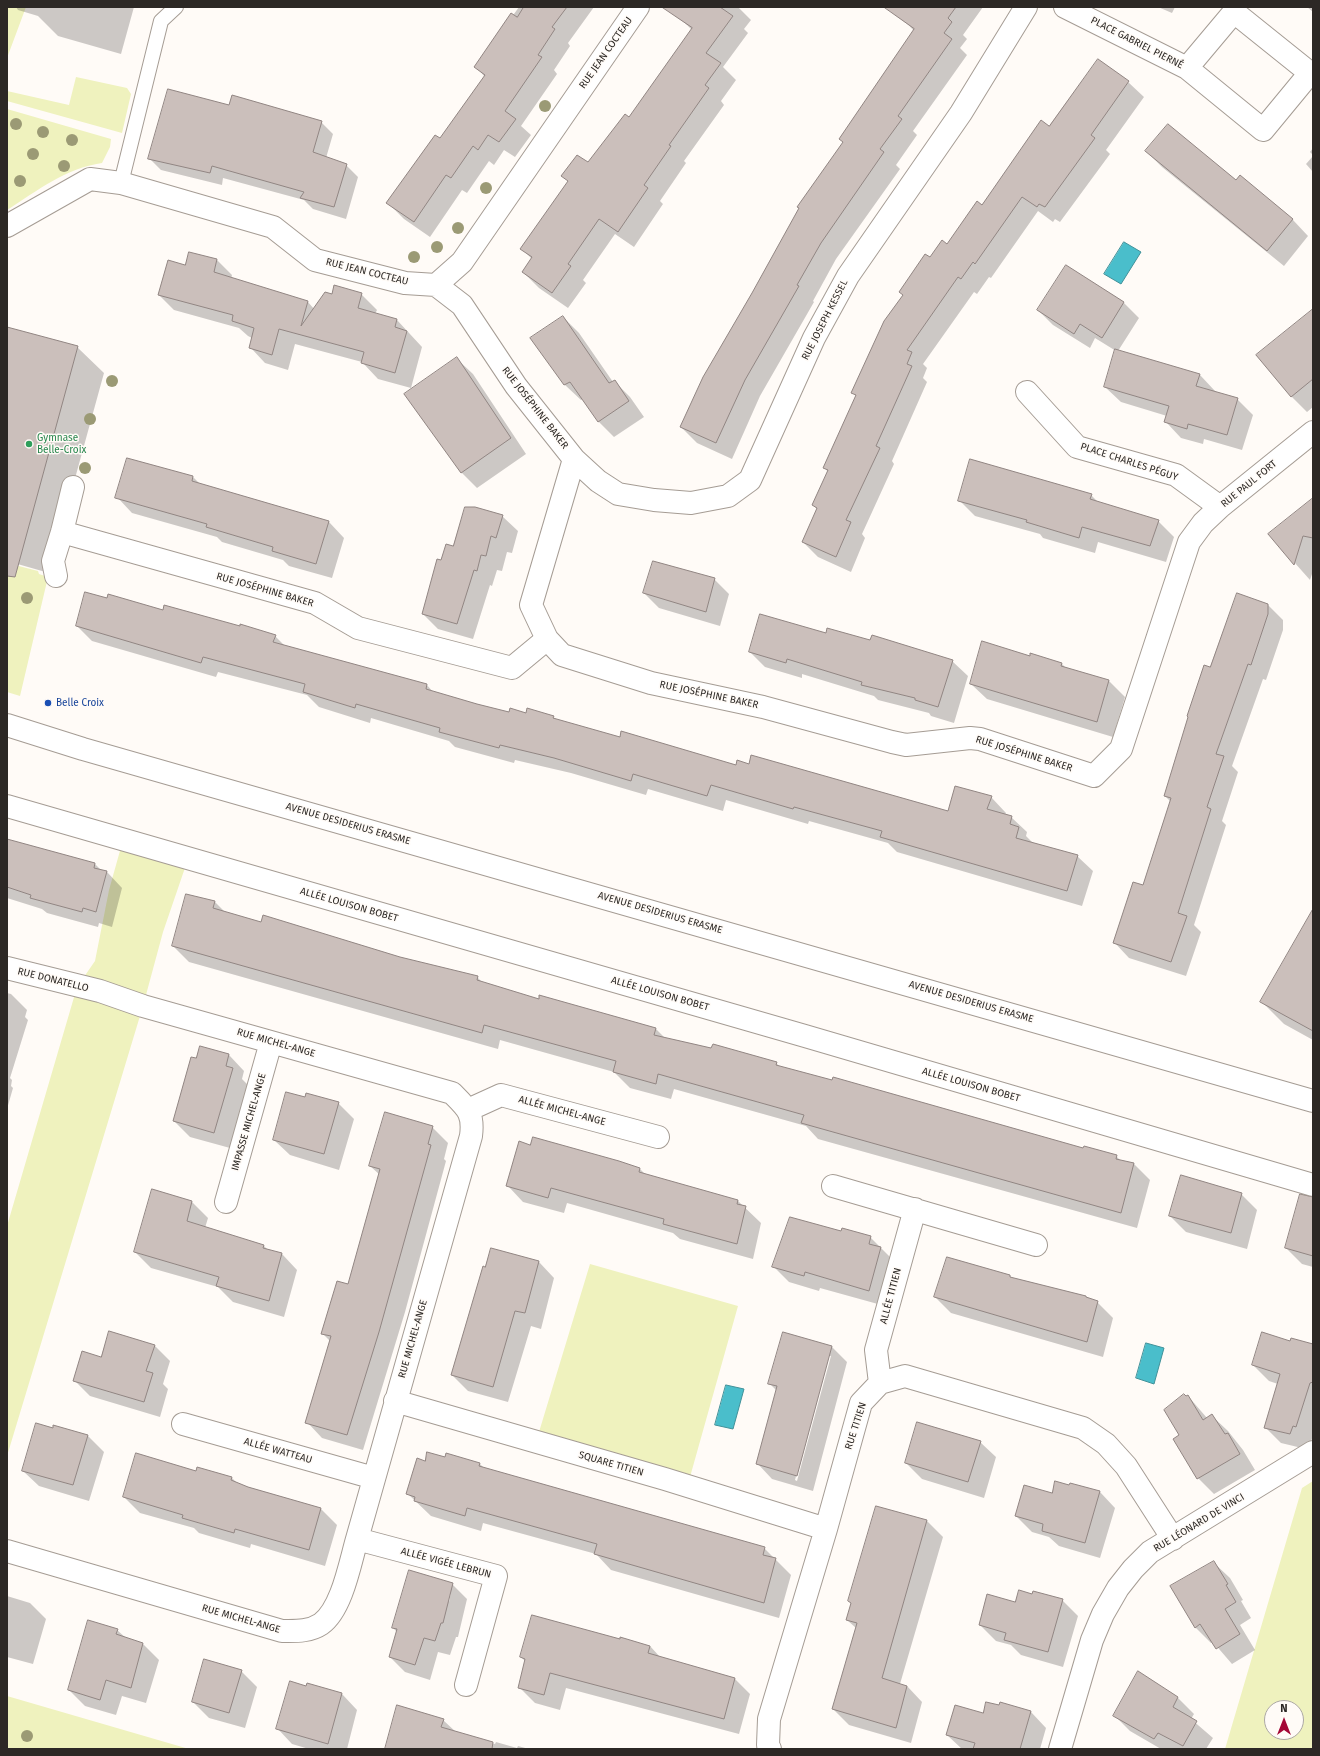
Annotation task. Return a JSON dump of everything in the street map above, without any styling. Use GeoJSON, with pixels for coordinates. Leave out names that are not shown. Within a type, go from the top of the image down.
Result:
{"type":"FeatureCollection","features":[{"type":"Feature","properties":{"kind":"street","name":"RUE JEAN COCTEAU"},"geometry":{"type":"LineString","coordinates":[[7,226],[90,179],[120,183],[273,227],[315,260],[405,283],[436,286],[462,262],[638,7]]}},
{"type":"Feature","properties":{"kind":"street","name":"RUE JOSEPH KESSEL"},"geometry":{"type":"LineString","coordinates":[[574,458],[598,481],[618,494],[654,500],[691,503],[714,500],[728,496],[750,480],[814,338],[848,276],[961,114],[1026,7]]}},
{"type":"Feature","properties":{"kind":"street","name":"PLACE GABRIEL PIERNÉ"},"geometry":{"type":"LineString","coordinates":[[1065,7],[1187,68],[1263,130],[1310,73],[1234,12],[1187,68]]}},
{"type":"Feature","properties":{"kind":"street","name":"RUE JOSÉPHINE BAKER"},"geometry":{"type":"LineString","coordinates":[[436,286],[462,305],[516,386],[574,458],[532,605],[547,639],[562,655],[651,682],[763,707],[906,745],[970,738],[980,739],[1094,776],[1121,749],[1190,542]]}},
{"type":"Feature","properties":{"kind":"street","name":"PLACE CHARLES PÉGUY"},"geometry":{"type":"LineString","coordinates":[[1027,392],[1077,447],[1176,475],[1220,507]]}},
{"type":"Feature","properties":{"kind":"street","name":"RUE PAUL FORT"},"geometry":{"type":"LineString","coordinates":[[1190,542],[1203,523],[1220,507],[1313,432]]}},
{"type":"Feature","properties":{"kind":"street"},"geometry":{"type":"LineString","coordinates":[[56,576],[53,561],[73,487]]}},
{"type":"Feature","properties":{"kind":"street","name":"RUE JOSÉPHINE BAKER"},"geometry":{"type":"LineString","coordinates":[[62,532],[315,603],[358,628],[512,668],[547,639]]}},
{"type":"Feature","properties":{"kind":"street","name":"AVENUE DESIDERIUS ERASME"},"geometry":{"type":"LineString","coordinates":[[7,725],[90,751],[1313,1101]]}},
{"type":"Feature","properties":{"kind":"street","name":"ALLÉE LOUISON BOBET"},"geometry":{"type":"LineString","coordinates":[[7,806],[805,1036],[1313,1185]]}},
{"type":"Feature","properties":{"kind":"street","name":"RUE DONATELLO"},"geometry":{"type":"LineString","coordinates":[[7,968],[100,991]]}},
{"type":"Feature","properties":{"kind":"street","name":"RUE MICHEL-ANGE"},"geometry":{"type":"LineString","coordinates":[[7,1551],[282,1631],[300,1631],[320,1624],[328,1617],[338,1601],[357,1540],[471,1136],[473,1122],[468,1110],[452,1093],[142,1006],[100,991]]}},
{"type":"Feature","properties":{"kind":"street","name":"IMPASSE MICHEL-ANGE"},"geometry":{"type":"LineString","coordinates":[[226,1202],[271,1042]]}},
{"type":"Feature","properties":{"kind":"street","name":"ALLÉE MICHEL-ANGE"},"geometry":{"type":"LineString","coordinates":[[468,1110],[501,1095],[658,1137]]}},
{"type":"Feature","properties":{"kind":"street"},"geometry":{"type":"LineString","coordinates":[[833,1186],[1036,1245]]}},
{"type":"Feature","properties":{"kind":"street","name":"ALLÉE TITIEN"},"geometry":{"type":"LineString","coordinates":[[880,1382],[876,1350],[915,1210]]}},
{"type":"Feature","properties":{"kind":"street"},"geometry":{"type":"LineString","coordinates":[[880,1382],[905,1376],[1083,1428],[1106,1444],[1126,1466],[1173,1540]]}},
{"type":"Feature","properties":{"kind":"street","name":"RUE TITIEN"},"geometry":{"type":"LineString","coordinates":[[770,1749],[768,1745],[769,1719],[826,1529],[861,1403],[880,1382]]}},
{"type":"Feature","properties":{"kind":"street","name":"SQUARE TITIEN"},"geometry":{"type":"LineString","coordinates":[[395,1401],[665,1479],[826,1529]]}},
{"type":"Feature","properties":{"kind":"street","name":"ALLÉE WATTEAU"},"geometry":{"type":"LineString","coordinates":[[183,1424],[374,1478]]}},
{"type":"Feature","properties":{"kind":"street","name":"RUE LÉONARD DE VINCI"},"geometry":{"type":"LineString","coordinates":[[1060,1749],[1092,1640],[1103,1614],[1118,1588],[1133,1569],[1150,1552],[1173,1540],[1313,1452]]}},
{"type":"Feature","properties":{"kind":"street","name":"ALLÉE VIGÉE LEBRUN"},"geometry":{"type":"LineString","coordinates":[[357,1540],[496,1576],[466,1685]]}},
{"type":"Feature","properties":{"kind":"lane"},"geometry":{"type":"LineString","coordinates":[[120,183],[161,21],[176,7]]}},
{"type":"Feature","properties":{"kind":"green space"},"geometry":{"type":"Polygon","coordinates":[[[7,7],[26,7],[7,58],[7,7]]]}},
{"type":"Feature","properties":{"kind":"green space"},"geometry":{"type":"Polygon","coordinates":[[[76,77],[127,88],[131,94],[122,133],[7,101],[7,91],[69,105],[76,77]]]}},
{"type":"Feature","properties":{"kind":"green space"},"geometry":{"type":"Polygon","coordinates":[[[7,109],[111,139],[110,147],[102,163],[64,175],[7,210],[7,109]]]}},
{"type":"Feature","properties":{"kind":"green space"},"geometry":{"type":"Polygon","coordinates":[[[7,563],[38,571],[39,574],[48,577],[20,696],[7,692],[7,563]]]}},
{"type":"Feature","properties":{"kind":"green space"},"geometry":{"type":"Polygon","coordinates":[[[123,840],[188,859],[163,932],[143,1006],[7,1456],[7,1226],[77,987],[95,961],[109,890],[123,840]]]}},
{"type":"Feature","properties":{"kind":"green space"},"geometry":{"type":"Polygon","coordinates":[[[590,1264],[738,1306],[690,1477],[539,1432],[590,1264]]]}},
{"type":"Feature","properties":{"kind":"green space"},"geometry":{"type":"Polygon","coordinates":[[[1313,1481],[1313,1749],[1225,1749],[1302,1488],[1313,1481]]]}},
{"type":"Feature","properties":{"kind":"green space"},"geometry":{"type":"Polygon","coordinates":[[[7,1696],[189,1749],[7,1749],[7,1696]]]}},
{"type":"Feature","properties":{"kind":"water"},"geometry":{"type":"Polygon","coordinates":[[[1124,242],[1141,252],[1121,284],[1104,274],[1124,242]]]}},
{"type":"Feature","properties":{"kind":"water"},"geometry":{"type":"Polygon","coordinates":[[[1146,1343],[1164,1348],[1154,1384],[1136,1378],[1146,1343]]]}},
{"type":"Feature","properties":{"kind":"water"},"geometry":{"type":"Polygon","coordinates":[[[726,1385],[744,1389],[733,1429],[715,1425],[726,1385]]]}},
{"type":"Feature","properties":{"kind":"building"},"geometry":{"type":"Polygon","coordinates":[[[524,7],[567,7],[552,27],[555,29],[538,55],[542,57],[505,111],[516,119],[499,142],[488,135],[478,150],[473,146],[451,178],[446,175],[414,222],[386,203],[435,135],[440,138],[485,75],[474,67],[511,13],[517,17],[524,7]]]}},
{"type":"Feature","properties":{"kind":"building"},"geometry":{"type":"Polygon","coordinates":[[[662,7],[720,7],[733,16],[706,53],[721,63],[705,85],[709,88],[669,145],[671,146],[644,185],[648,188],[618,232],[599,219],[568,264],[571,266],[552,293],[522,272],[532,257],[520,249],[568,181],[561,176],[577,155],[588,162],[625,114],[629,117],[692,28],[662,7]]]}},
{"type":"Feature","properties":{"kind":"building"},"geometry":{"type":"Polygon","coordinates":[[[884,7],[956,7],[948,18],[952,22],[944,33],[952,39],[898,116],[902,119],[880,149],[884,152],[821,243],[797,285],[799,286],[745,380],[716,443],[680,427],[703,377],[799,208],[797,207],[843,142],[839,139],[914,29],[884,7]]]}},
{"type":"Feature","properties":{"kind":"building"},"geometry":{"type":"Polygon","coordinates":[[[1098,59],[1129,81],[1091,135],[1095,138],[1045,207],[1039,204],[1037,207],[1022,197],[975,264],[973,262],[961,279],[958,277],[907,350],[912,352],[907,364],[912,366],[876,446],[880,448],[846,520],[851,522],[836,557],[802,542],[817,508],[812,505],[828,470],[823,468],[856,395],[851,393],[884,321],[903,295],[899,292],[925,254],[930,257],[942,240],[947,244],[977,201],[982,205],[1041,120],[1049,126],[1098,59]]]}},
{"type":"Feature","properties":{"kind":"building"},"geometry":{"type":"Polygon","coordinates":[[[168,89],[229,105],[232,95],[322,121],[313,152],[347,164],[334,207],[300,198],[304,192],[212,166],[210,173],[148,159],[168,89]]]}},
{"type":"Feature","properties":{"kind":"building"},"geometry":{"type":"Polygon","coordinates":[[[1168,124],[1236,180],[1240,175],[1293,219],[1267,251],[1145,151],[1168,124]]]}},
{"type":"Feature","properties":{"kind":"building"},"geometry":{"type":"Polygon","coordinates":[[[189,252],[217,259],[214,272],[308,301],[301,326],[325,292],[332,294],[334,285],[362,293],[358,308],[397,319],[395,327],[407,331],[395,373],[361,363],[364,352],[279,329],[272,355],[249,348],[254,328],[232,321],[233,315],[158,295],[168,260],[185,265],[189,252]]]}},
{"type":"Feature","properties":{"kind":"building"},"geometry":{"type":"Polygon","coordinates":[[[1066,265],[1124,302],[1102,338],[1080,324],[1074,334],[1037,310],[1066,265]]]}},
{"type":"Feature","properties":{"kind":"building"},"geometry":{"type":"Polygon","coordinates":[[[1313,309],[1313,379],[1291,397],[1256,355],[1313,309]]]}},
{"type":"Feature","properties":{"kind":"building"},"geometry":{"type":"Polygon","coordinates":[[[563,316],[609,383],[615,380],[629,401],[598,422],[570,382],[564,385],[530,338],[563,316]]]}},
{"type":"Feature","properties":{"kind":"building","name":"Gymnase Belle-Croix"},"geometry":{"type":"Polygon","coordinates":[[[7,327],[78,346],[15,577],[7,576],[7,327]]]}},
{"type":"Feature","properties":{"kind":"building"},"geometry":{"type":"Polygon","coordinates":[[[1115,349],[1200,374],[1196,386],[1238,398],[1227,435],[1188,424],[1187,429],[1164,422],[1169,406],[1104,387],[1115,349]]]}},
{"type":"Feature","properties":{"kind":"building"},"geometry":{"type":"Polygon","coordinates":[[[457,357],[511,438],[461,473],[404,394],[457,357]]]}},
{"type":"Feature","properties":{"kind":"building"},"geometry":{"type":"Polygon","coordinates":[[[127,458],[193,476],[192,481],[329,521],[316,564],[272,551],[273,547],[206,527],[207,524],[115,498],[127,458]]]}},
{"type":"Feature","properties":{"kind":"building"},"geometry":{"type":"Polygon","coordinates":[[[970,459],[1092,494],[1090,499],[1159,520],[1150,546],[1082,527],[1079,538],[1026,522],[1027,520],[958,501],[970,459]]]}},
{"type":"Feature","properties":{"kind":"building"},"geometry":{"type":"Polygon","coordinates":[[[1313,498],[1313,538],[1303,536],[1294,565],[1268,534],[1313,498]]]}},
{"type":"Feature","properties":{"kind":"building"},"geometry":{"type":"Polygon","coordinates":[[[465,507],[475,507],[503,515],[496,538],[491,536],[486,556],[481,555],[477,571],[474,570],[457,624],[422,614],[437,559],[441,560],[446,544],[453,546],[465,507]]]}},
{"type":"Feature","properties":{"kind":"building"},"geometry":{"type":"Polygon","coordinates":[[[653,561],[715,578],[706,612],[643,593],[653,561]]]}},
{"type":"Feature","properties":{"kind":"building"},"geometry":{"type":"Polygon","coordinates":[[[85,592],[107,598],[108,594],[163,610],[164,605],[240,626],[240,624],[276,635],[273,642],[427,684],[426,689],[477,704],[509,712],[510,708],[526,713],[527,708],[554,716],[553,718],[620,737],[621,731],[736,765],[737,760],[749,764],[751,755],[948,811],[955,786],[992,796],[987,809],[1012,816],[1010,824],[1019,827],[1016,838],[1078,855],[1067,891],[880,837],[882,831],[794,807],[793,809],[711,785],[707,796],[633,774],[631,781],[554,758],[500,745],[499,748],[439,732],[440,728],[356,704],[355,708],[303,692],[305,684],[203,657],[201,663],[76,626],[85,592]]]}},
{"type":"Feature","properties":{"kind":"building"},"geometry":{"type":"Polygon","coordinates":[[[1237,593],[1268,604],[1268,614],[1251,665],[1248,664],[1216,754],[1224,756],[1207,807],[1211,809],[1178,913],[1187,916],[1171,962],[1113,943],[1133,882],[1143,885],[1171,798],[1164,796],[1188,717],[1187,716],[1204,665],[1210,667],[1237,593]]]}},
{"type":"Feature","properties":{"kind":"building"},"geometry":{"type":"Polygon","coordinates":[[[760,614],[826,633],[827,628],[870,640],[872,635],[953,660],[938,707],[915,700],[915,698],[861,685],[862,682],[787,659],[786,663],[749,652],[760,614]]]}},
{"type":"Feature","properties":{"kind":"building"},"geometry":{"type":"Polygon","coordinates":[[[982,641],[1030,656],[1030,653],[1062,663],[1061,666],[1109,680],[1097,722],[970,684],[982,641]]]}},
{"type":"Feature","properties":{"kind":"building"},"geometry":{"type":"Polygon","coordinates":[[[7,839],[95,863],[94,868],[107,871],[96,912],[83,908],[82,912],[30,898],[31,895],[7,887],[7,839]]]}},
{"type":"Feature","properties":{"kind":"building"},"geometry":{"type":"Polygon","coordinates":[[[186,894],[215,901],[213,908],[261,922],[263,915],[400,957],[478,976],[477,980],[539,999],[539,995],[656,1028],[654,1035],[711,1048],[713,1044],[777,1062],[776,1065],[832,1080],[833,1077],[1083,1148],[1084,1146],[1117,1155],[1116,1159],[1134,1163],[1121,1213],[801,1123],[804,1115],[658,1074],[656,1084],[613,1072],[616,1061],[484,1025],[482,1033],[172,946],[186,894]]]}},
{"type":"Feature","properties":{"kind":"building"},"geometry":{"type":"Polygon","coordinates":[[[1313,909],[1313,1031],[1260,1002],[1313,909]]]}},
{"type":"Feature","properties":{"kind":"building"},"geometry":{"type":"Polygon","coordinates":[[[200,1046],[229,1054],[226,1066],[233,1068],[214,1133],[173,1121],[191,1057],[196,1058],[200,1046]]]}},
{"type":"Feature","properties":{"kind":"building"},"geometry":{"type":"Polygon","coordinates":[[[286,1092],[305,1097],[306,1093],[339,1102],[324,1154],[273,1140],[286,1092]]]}},
{"type":"Feature","properties":{"kind":"building"},"geometry":{"type":"Polygon","coordinates":[[[385,1112],[433,1126],[428,1144],[431,1145],[379,1332],[347,1435],[305,1423],[331,1336],[321,1334],[337,1281],[348,1284],[380,1169],[369,1166],[385,1112]]]}},
{"type":"Feature","properties":{"kind":"building"},"geometry":{"type":"Polygon","coordinates":[[[533,1137],[619,1161],[640,1168],[639,1172],[738,1200],[737,1204],[746,1206],[737,1244],[663,1224],[664,1219],[551,1188],[548,1198],[506,1186],[519,1141],[530,1145],[533,1137]]]}},
{"type":"Feature","properties":{"kind":"building"},"geometry":{"type":"Polygon","coordinates":[[[1181,1175],[1242,1193],[1231,1233],[1169,1216],[1181,1175]]]}},
{"type":"Feature","properties":{"kind":"building"},"geometry":{"type":"Polygon","coordinates":[[[152,1189],[192,1201],[187,1221],[264,1245],[263,1248],[282,1253],[269,1301],[216,1286],[219,1277],[134,1252],[152,1189]]]}},
{"type":"Feature","properties":{"kind":"building"},"geometry":{"type":"Polygon","coordinates":[[[1300,1194],[1313,1197],[1313,1256],[1285,1248],[1300,1194]]]}},
{"type":"Feature","properties":{"kind":"building"},"geometry":{"type":"Polygon","coordinates":[[[790,1217],[841,1231],[842,1228],[871,1236],[869,1244],[881,1247],[869,1291],[805,1272],[804,1276],[772,1267],[790,1217]]]}},
{"type":"Feature","properties":{"kind":"building"},"geometry":{"type":"Polygon","coordinates":[[[491,1248],[539,1261],[525,1313],[515,1311],[493,1387],[451,1375],[483,1266],[485,1267],[491,1248]]]}},
{"type":"Feature","properties":{"kind":"building"},"geometry":{"type":"Polygon","coordinates":[[[947,1257],[1010,1275],[1010,1277],[1086,1296],[1098,1301],[1087,1342],[934,1297],[947,1257]]]}},
{"type":"Feature","properties":{"kind":"building"},"geometry":{"type":"Polygon","coordinates":[[[109,1331],[155,1345],[146,1371],[153,1373],[144,1402],[73,1381],[82,1351],[101,1357],[109,1331]]]}},
{"type":"Feature","properties":{"kind":"building"},"geometry":{"type":"Polygon","coordinates":[[[783,1332],[832,1346],[797,1476],[756,1464],[777,1386],[768,1384],[783,1332]]]}},
{"type":"Feature","properties":{"kind":"building"},"geometry":{"type":"Polygon","coordinates":[[[1262,1332],[1290,1341],[1291,1338],[1313,1344],[1313,1382],[1310,1383],[1296,1427],[1293,1426],[1290,1434],[1264,1428],[1280,1374],[1252,1365],[1262,1332]]]}},
{"type":"Feature","properties":{"kind":"building"},"geometry":{"type":"Polygon","coordinates":[[[1184,1394],[1186,1396],[1188,1395],[1203,1420],[1212,1414],[1225,1434],[1228,1433],[1240,1454],[1197,1479],[1173,1439],[1179,1435],[1164,1410],[1184,1394]]]}},
{"type":"Feature","properties":{"kind":"building"},"geometry":{"type":"Polygon","coordinates":[[[917,1422],[981,1441],[968,1482],[905,1463],[917,1422]]]}},
{"type":"Feature","properties":{"kind":"building"},"geometry":{"type":"Polygon","coordinates":[[[36,1423],[53,1428],[53,1425],[88,1435],[73,1485],[22,1471],[36,1423]]]}},
{"type":"Feature","properties":{"kind":"building"},"geometry":{"type":"Polygon","coordinates":[[[427,1452],[445,1457],[446,1453],[480,1463],[479,1466],[765,1547],[763,1555],[776,1558],[764,1603],[594,1554],[597,1544],[467,1508],[465,1516],[414,1501],[415,1497],[406,1494],[417,1458],[425,1461],[427,1452]]]}},
{"type":"Feature","properties":{"kind":"building"},"geometry":{"type":"Polygon","coordinates":[[[136,1453],[196,1471],[197,1467],[232,1477],[231,1480],[248,1487],[321,1508],[309,1550],[235,1529],[234,1533],[182,1518],[183,1515],[123,1497],[136,1453]]]}},
{"type":"Feature","properties":{"kind":"building"},"geometry":{"type":"Polygon","coordinates":[[[1055,1481],[1069,1485],[1070,1483],[1100,1491],[1085,1543],[1042,1531],[1043,1524],[1015,1516],[1024,1485],[1052,1493],[1055,1481]]]}},
{"type":"Feature","properties":{"kind":"building"},"geometry":{"type":"Polygon","coordinates":[[[876,1506],[927,1520],[882,1678],[907,1686],[896,1728],[832,1709],[857,1623],[846,1620],[851,1603],[848,1601],[876,1506]]]}},
{"type":"Feature","properties":{"kind":"building"},"geometry":{"type":"Polygon","coordinates":[[[1214,1561],[1228,1584],[1226,1585],[1236,1602],[1225,1609],[1240,1634],[1216,1649],[1200,1624],[1195,1628],[1170,1586],[1214,1561]]]}},
{"type":"Feature","properties":{"kind":"building"},"geometry":{"type":"Polygon","coordinates":[[[409,1570],[453,1583],[443,1623],[441,1623],[435,1641],[424,1638],[415,1665],[389,1657],[397,1629],[392,1628],[409,1570]]]}},
{"type":"Feature","properties":{"kind":"building"},"geometry":{"type":"Polygon","coordinates":[[[1019,1590],[1032,1594],[1033,1591],[1063,1599],[1048,1652],[1004,1640],[1006,1633],[979,1625],[987,1594],[1015,1602],[1019,1590]]]}},
{"type":"Feature","properties":{"kind":"building"},"geometry":{"type":"Polygon","coordinates":[[[532,1615],[650,1646],[648,1653],[735,1678],[724,1719],[550,1673],[544,1695],[518,1688],[525,1659],[520,1657],[532,1615]]]}},
{"type":"Feature","properties":{"kind":"building"},"geometry":{"type":"Polygon","coordinates":[[[88,1620],[118,1629],[116,1634],[143,1643],[131,1688],[106,1680],[100,1700],[68,1690],[88,1620]]]}},
{"type":"Feature","properties":{"kind":"building"},"geometry":{"type":"Polygon","coordinates":[[[204,1659],[242,1670],[229,1713],[192,1702],[204,1659]]]}},
{"type":"Feature","properties":{"kind":"building"},"geometry":{"type":"Polygon","coordinates":[[[1138,1671],[1178,1697],[1173,1707],[1197,1721],[1183,1746],[1158,1733],[1154,1739],[1113,1716],[1138,1671]]]}},
{"type":"Feature","properties":{"kind":"building"},"geometry":{"type":"Polygon","coordinates":[[[290,1681],[306,1686],[307,1683],[342,1693],[328,1744],[276,1729],[290,1681]]]}},
{"type":"Feature","properties":{"kind":"building"},"geometry":{"type":"Polygon","coordinates":[[[986,1702],[999,1705],[1000,1702],[1031,1711],[1020,1749],[973,1749],[975,1743],[946,1735],[955,1705],[983,1713],[986,1702]]]}},
{"type":"Feature","properties":{"kind":"building"},"geometry":{"type":"Polygon","coordinates":[[[397,1705],[444,1719],[441,1727],[493,1742],[492,1749],[385,1749],[397,1705]]]}},
{"type":"Feature","properties":{"kind":"place","name":"Gymnase Belle-Croix"},"geometry":{"type":"Point","coordinates":[29,444]}},
{"type":"Feature","properties":{"kind":"place","name":"Belle Croix"},"geometry":{"type":"Point","coordinates":[48,703]}}]}
